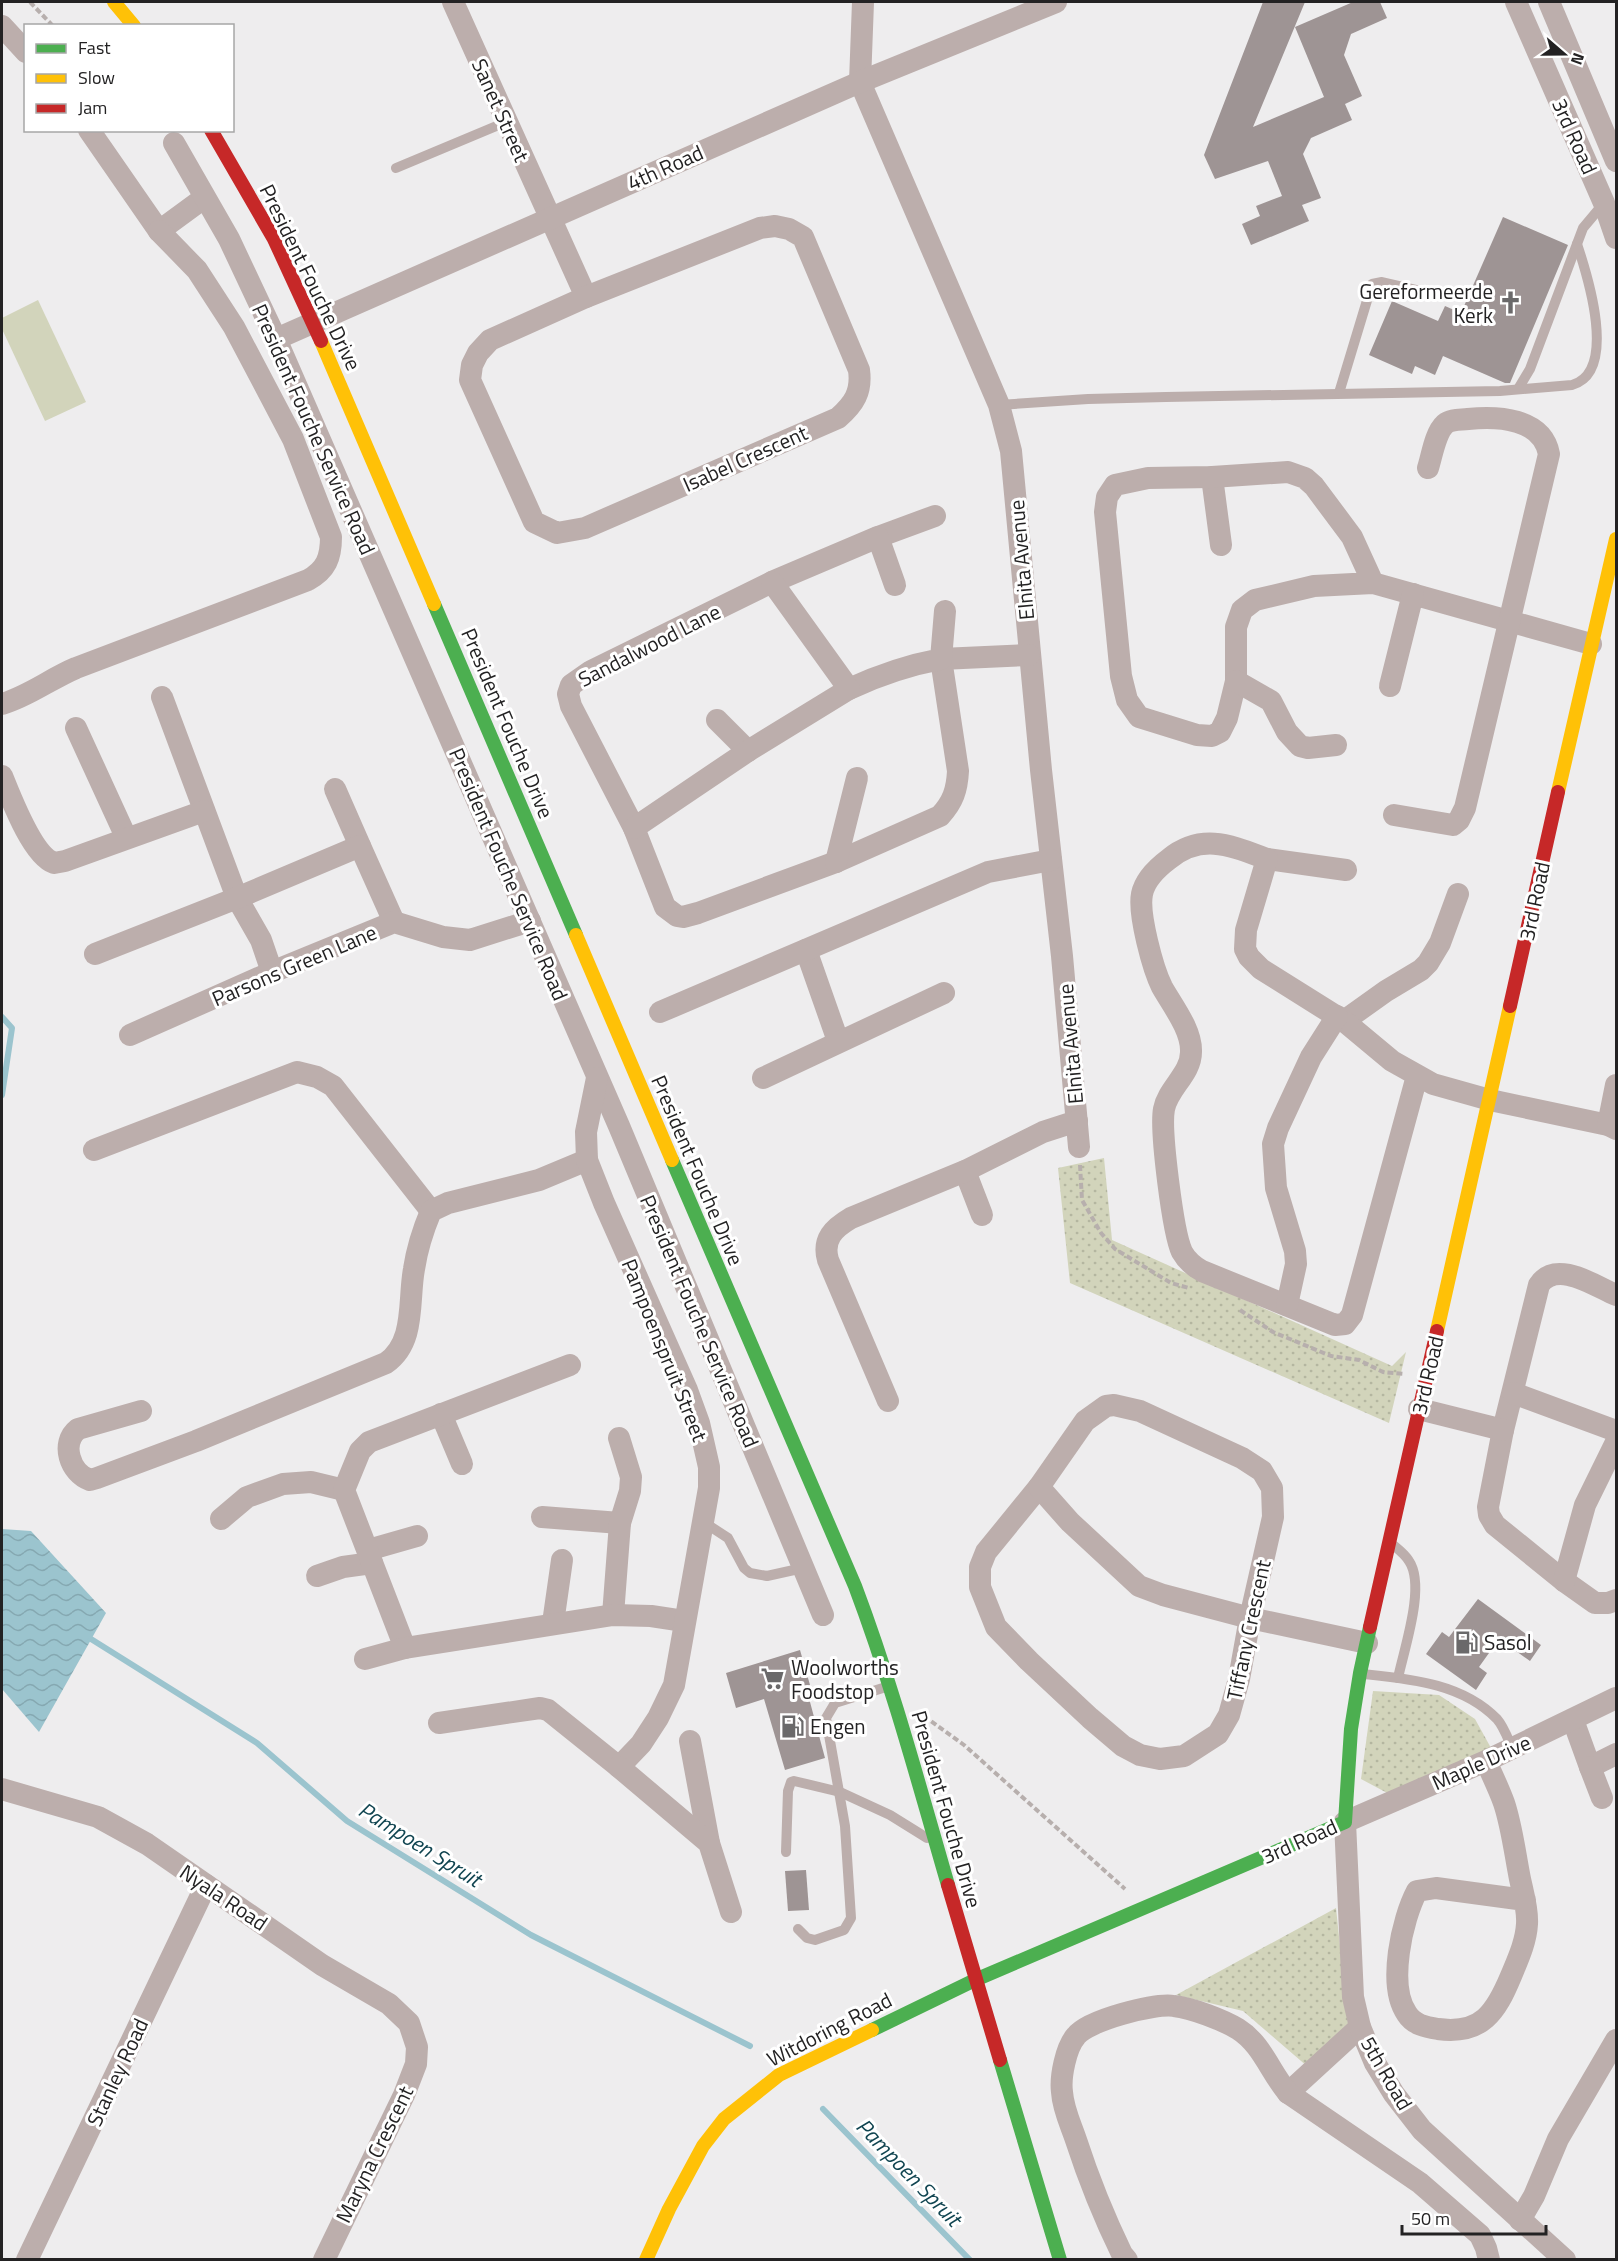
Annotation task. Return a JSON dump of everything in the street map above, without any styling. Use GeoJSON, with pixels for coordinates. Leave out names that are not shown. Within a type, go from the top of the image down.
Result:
{"type":"FeatureCollection","features":[{"type":"Feature","properties":{"kind":"street"},"geometry":{"type":"LineString","coordinates":[[114,2],[132,24]]}},
{"type":"Feature","properties":{"kind":"street","name":"Sanet Street"},"geometry":{"type":"LineString","coordinates":[[453,2],[549,218]]}},
{"type":"Feature","properties":{"kind":"street","name":"Elnita Avenue"},"geometry":{"type":"LineString","coordinates":[[863,2],[861,82],[999,405],[1011,451],[1029,655],[1080,1147]]}},
{"type":"Feature","properties":{"kind":"street","name":"4th Road"},"geometry":{"type":"LineString","coordinates":[[276,339],[861,82],[1056,2]]}},
{"type":"Feature","properties":{"kind":"street","name":"3rd Road"},"geometry":{"type":"LineString","coordinates":[[1516,2],[1617,238]]}},
{"type":"Feature","properties":{"kind":"street"},"geometry":{"type":"LineString","coordinates":[[1549,2],[1617,161]]}},
{"type":"Feature","properties":{"kind":"street"},"geometry":{"type":"LineString","coordinates":[[2,26],[24,50]]}},
{"type":"Feature","properties":{"kind":"street"},"geometry":{"type":"LineString","coordinates":[[2,704],[28,694],[51,678],[308,580],[319,574],[331,552],[331,537],[293,439],[239,337],[197,270],[159,231],[89,132]]}},
{"type":"Feature","properties":{"kind":"street","name":"President Fouche Drive"},"geometry":{"type":"LineString","coordinates":[[212,132],[274,239],[313,322],[855,1586],[891,1692],[1060,2259]]}},
{"type":"Feature","properties":{"kind":"street","name":"President Fouche Service Road"},"geometry":{"type":"LineString","coordinates":[[174,143],[229,239],[276,339],[530,921],[822,1615]]}},
{"type":"Feature","properties":{"kind":"street"},"geometry":{"type":"LineString","coordinates":[[159,231],[204,198]]}},
{"type":"Feature","properties":{"kind":"street"},"geometry":{"type":"LineString","coordinates":[[549,218],[586,297]]}},
{"type":"Feature","properties":{"kind":"street","name":"Isabel Crescent"},"geometry":{"type":"LineString","coordinates":[[775,226],[789,229],[804,237],[810,250],[859,370],[861,383],[859,393],[848,410],[838,418],[585,528],[557,533],[534,522],[470,380],[472,365],[478,353],[490,340],[586,297],[760,228],[775,226]]}},
{"type":"Feature","properties":{"kind":"street"},"geometry":{"type":"LineString","coordinates":[[1394,815],[1445,825],[1453,825],[1460,820],[1465,808],[1549,454],[1547,443],[1532,429],[1515,421],[1492,417],[1451,421],[1441,430],[1428,468]]}},
{"type":"Feature","properties":{"kind":"street"},"geometry":{"type":"LineString","coordinates":[[1373,584],[1352,537],[1314,486],[1305,478],[1288,472],[1148,478],[1115,485],[1107,497],[1105,512],[1121,676],[1127,700],[1139,717],[1197,735],[1212,736],[1220,732],[1227,718],[1236,681],[1236,627],[1242,610],[1255,600],[1314,586],[1373,584],[1591,644]]}},
{"type":"Feature","properties":{"kind":"street"},"geometry":{"type":"LineString","coordinates":[[1212,477],[1221,546]]}},
{"type":"Feature","properties":{"kind":"street","name":"Sandalwood Lane"},"geometry":{"type":"LineString","coordinates":[[935,516],[878,537],[772,582],[591,671],[571,685],[568,694],[576,716],[634,828],[664,907],[677,916],[683,917],[836,862],[940,816],[957,790],[958,771],[941,659],[945,611]]}},
{"type":"Feature","properties":{"kind":"street"},"geometry":{"type":"LineString","coordinates":[[878,537],[895,585]]}},
{"type":"Feature","properties":{"kind":"street","name":"3rd Road"},"geometry":{"type":"LineString","coordinates":[[975,1980],[1345,1822],[1351,1729],[1360,1673],[1591,644],[1617,539]]}},
{"type":"Feature","properties":{"kind":"street"},"geometry":{"type":"LineString","coordinates":[[772,582],[849,689]]}},
{"type":"Feature","properties":{"kind":"street"},"geometry":{"type":"LineString","coordinates":[[1390,686],[1413,594]]}},
{"type":"Feature","properties":{"kind":"street"},"geometry":{"type":"LineString","coordinates":[[634,828],[748,751],[849,689],[893,671],[941,659],[1029,655]]}},
{"type":"Feature","properties":{"kind":"street"},"geometry":{"type":"LineString","coordinates":[[1236,681],[1271,700],[1287,732],[1300,746],[1308,748],[1336,744]]}},
{"type":"Feature","properties":{"kind":"street"},"geometry":{"type":"LineString","coordinates":[[162,697],[237,898],[261,940],[272,972]]}},
{"type":"Feature","properties":{"kind":"street"},"geometry":{"type":"LineString","coordinates":[[717,720],[748,751]]}},
{"type":"Feature","properties":{"kind":"street"},"geometry":{"type":"LineString","coordinates":[[76,728],[126,837]]}},
{"type":"Feature","properties":{"kind":"street"},"geometry":{"type":"LineString","coordinates":[[2,776],[10,822],[43,856],[54,863],[204,810]]}},
{"type":"Feature","properties":{"kind":"street"},"geometry":{"type":"LineString","coordinates":[[836,862],[856,778]]}},
{"type":"Feature","properties":{"kind":"street"},"geometry":{"type":"LineString","coordinates":[[335,789],[394,922]]}},
{"type":"Feature","properties":{"kind":"street"},"geometry":{"type":"LineString","coordinates":[[1346,870],[1267,859],[1230,845],[1215,842],[1198,844],[1173,856],[1155,870],[1142,895],[1150,954],[1161,983],[1187,1034],[1191,1053],[1189,1063],[1168,1097],[1164,1109],[1164,1138],[1169,1187],[1179,1244],[1186,1259],[1202,1271],[1335,1325],[1341,1326],[1349,1320],[1417,1076]]}},
{"type":"Feature","properties":{"kind":"street"},"geometry":{"type":"LineString","coordinates":[[95,954],[360,846]]}},
{"type":"Feature","properties":{"kind":"street"},"geometry":{"type":"LineString","coordinates":[[1267,859],[1246,930],[1245,949],[1248,957],[1279,982],[1340,1018],[1392,1061],[1417,1076],[1445,1088],[1612,1127],[1617,1085]]}},
{"type":"Feature","properties":{"kind":"street"},"geometry":{"type":"LineString","coordinates":[[660,1012],[988,872],[1051,861]]}},
{"type":"Feature","properties":{"kind":"street"},"geometry":{"type":"LineString","coordinates":[[1287,1305],[1294,1279],[1295,1258],[1276,1188],[1273,1144],[1278,1128],[1311,1057],[1340,1018],[1421,970],[1428,963],[1440,943],[1458,894]]}},
{"type":"Feature","properties":{"kind":"street","name":"Parsons Green Lane"},"geometry":{"type":"LineString","coordinates":[[130,1035],[272,972],[394,922],[443,937],[470,940],[530,921]]}},
{"type":"Feature","properties":{"kind":"street"},"geometry":{"type":"LineString","coordinates":[[806,950],[838,1041]]}},
{"type":"Feature","properties":{"kind":"street"},"geometry":{"type":"LineString","coordinates":[[763,1078],[944,993]]}},
{"type":"Feature","properties":{"kind":"street"},"geometry":{"type":"LineString","coordinates":[[94,1150],[297,1072],[310,1074],[333,1086],[431,1211]]}},
{"type":"Feature","properties":{"kind":"street","name":"Pampoenspruit Street"},"geometry":{"type":"LineString","coordinates":[[597,1078],[586,1132],[587,1160],[687,1390],[699,1423],[709,1467],[709,1488],[676,1673],[663,1710],[640,1744],[619,1767]]}},
{"type":"Feature","properties":{"kind":"street"},"geometry":{"type":"LineString","coordinates":[[888,1401],[828,1260],[825,1250],[826,1242],[834,1230],[851,1218],[965,1171],[1043,1132],[1077,1121]]}},
{"type":"Feature","properties":{"kind":"street"},"geometry":{"type":"LineString","coordinates":[[141,1411],[78,1429],[72,1433],[68,1441],[69,1452],[72,1464],[78,1473],[90,1480],[97,1478],[196,1441],[386,1363],[396,1356],[406,1335],[413,1270],[422,1233],[431,1211],[448,1203],[539,1180],[587,1160]]}},
{"type":"Feature","properties":{"kind":"street"},"geometry":{"type":"LineString","coordinates":[[965,1171],[982,1215]]}},
{"type":"Feature","properties":{"kind":"street"},"geometry":{"type":"LineString","coordinates":[[1617,1295],[1566,1274],[1556,1274],[1543,1279],[1536,1293],[1503,1430],[1488,1507],[1489,1515],[1495,1525],[1564,1581],[1595,1603],[1617,1600]]}},
{"type":"Feature","properties":{"kind":"street"},"geometry":{"type":"LineString","coordinates":[[405,1648],[344,1490],[360,1451],[369,1442],[570,1365]]}},
{"type":"Feature","properties":{"kind":"street"},"geometry":{"type":"LineString","coordinates":[[1513,1393],[1617,1431]]}},
{"type":"Feature","properties":{"kind":"street","name":"Tiffany Crescent"},"geometry":{"type":"LineString","coordinates":[[1122,1405],[1242,1458],[1262,1471],[1272,1488],[1273,1517],[1239,1678],[1229,1714],[1218,1734],[1184,1756],[1160,1759],[1140,1755],[1123,1746],[1029,1661],[996,1627],[980,1587],[980,1567],[986,1552],[1039,1486],[1085,1421],[1106,1406],[1122,1405]]}},
{"type":"Feature","properties":{"kind":"street"},"geometry":{"type":"LineString","coordinates":[[1419,1409],[1503,1430]]}},
{"type":"Feature","properties":{"kind":"street"},"geometry":{"type":"LineString","coordinates":[[441,1414],[462,1464]]}},
{"type":"Feature","properties":{"kind":"street"},"geometry":{"type":"LineString","coordinates":[[612,1615],[620,1523],[630,1491],[631,1477],[619,1438]]}},
{"type":"Feature","properties":{"kind":"street"},"geometry":{"type":"LineString","coordinates":[[1564,1581],[1585,1505],[1617,1442]]}},
{"type":"Feature","properties":{"kind":"street"},"geometry":{"type":"LineString","coordinates":[[221,1519],[247,1497],[283,1484],[311,1482],[344,1490]]}},
{"type":"Feature","properties":{"kind":"street"},"geometry":{"type":"LineString","coordinates":[[1039,1486],[1070,1522],[1139,1586],[1163,1595],[1250,1618],[1367,1643]]}},
{"type":"Feature","properties":{"kind":"street"},"geometry":{"type":"LineString","coordinates":[[542,1517],[620,1523]]}},
{"type":"Feature","properties":{"kind":"street"},"geometry":{"type":"LineString","coordinates":[[317,1576],[370,1557],[417,1536]]}},
{"type":"Feature","properties":{"kind":"street"},"geometry":{"type":"LineString","coordinates":[[553,1623],[562,1560]]}},
{"type":"Feature","properties":{"kind":"street"},"geometry":{"type":"LineString","coordinates":[[365,1659],[405,1648],[612,1615],[651,1616],[684,1622]]}},
{"type":"Feature","properties":{"kind":"street","name":"Maple Drive"},"geometry":{"type":"LineString","coordinates":[[1345,1822],[1486,1761],[1616,1699]]}},
{"type":"Feature","properties":{"kind":"street"},"geometry":{"type":"LineString","coordinates":[[439,1723],[540,1708],[548,1710],[709,1843]]}},
{"type":"Feature","properties":{"kind":"street"},"geometry":{"type":"LineString","coordinates":[[1573,1720],[1602,1798]]}},
{"type":"Feature","properties":{"kind":"street"},"geometry":{"type":"LineString","coordinates":[[690,1741],[709,1843],[730,1912]]}},
{"type":"Feature","properties":{"kind":"street"},"geometry":{"type":"LineString","coordinates":[[1590,1767],[1617,1754]]}},
{"type":"Feature","properties":{"kind":"street"},"geometry":{"type":"LineString","coordinates":[[1486,1761],[1504,1804],[1525,1900],[1527,1923],[1524,1944],[1501,2001],[1493,2012],[1480,2023],[1454,2031],[1419,2025],[1408,2015],[1401,2003],[1398,1971],[1400,1939],[1405,1919],[1417,1891],[1436,1888],[1525,1900]]}},
{"type":"Feature","properties":{"kind":"street","name":"Nyala Road"},"geometry":{"type":"LineString","coordinates":[[2,1789],[105,1820],[147,1845],[322,1965],[401,2013],[409,2023],[417,2047]]}},
{"type":"Feature","properties":{"kind":"street","name":"5th Road"},"geometry":{"type":"LineString","coordinates":[[1345,1822],[1353,1997],[1360,2027],[1375,2062],[1422,2130],[1565,2259]]}},
{"type":"Feature","properties":{"kind":"street","name":"Stanley Road"},"geometry":{"type":"LineString","coordinates":[[27,2259],[206,1885]]}},
{"type":"Feature","properties":{"kind":"street","name":"Witdoring Road"},"geometry":{"type":"LineString","coordinates":[[646,2259],[669,2209],[703,2146],[724,2120],[749,2098],[779,2075],[975,1980]]}},
{"type":"Feature","properties":{"kind":"street"},"geometry":{"type":"LineString","coordinates":[[1127,2259],[1092,2191],[1065,2109],[1062,2092],[1063,2075],[1066,2059],[1075,2036],[1085,2028],[1105,2020],[1172,2005],[1237,2028],[1251,2039],[1260,2050],[1275,2078],[1288,2093],[1420,2183],[1480,2235],[1489,2259]]}},
{"type":"Feature","properties":{"kind":"street"},"geometry":{"type":"LineString","coordinates":[[1288,2093],[1360,2027]]}},
{"type":"Feature","properties":{"kind":"street"},"geometry":{"type":"LineString","coordinates":[[1520,2220],[1534,2196],[1558,2139],[1617,2040]]}},
{"type":"Feature","properties":{"kind":"street","name":"Maryna Crescent"},"geometry":{"type":"LineString","coordinates":[[324,2259],[404,2096],[416,2064],[417,2047]]}},
{"type":"Feature","properties":{"kind":"lane"},"geometry":{"type":"LineString","coordinates":[[396,168],[506,122]]}},
{"type":"Feature","properties":{"kind":"lane"},"geometry":{"type":"LineString","coordinates":[[1518,389],[1530,369],[1587,222],[1604,204]]}},
{"type":"Feature","properties":{"kind":"lane"},"geometry":{"type":"LineString","coordinates":[[999,405],[1088,399],[1500,391],[1583,382],[1591,375],[1596,364],[1599,345],[1598,318],[1592,287],[1577,244]]}},
{"type":"Feature","properties":{"kind":"lane"},"geometry":{"type":"LineString","coordinates":[[1339,393],[1372,284],[1382,282],[1443,296]]}},
{"type":"Feature","properties":{"kind":"lane"},"geometry":{"type":"LineString","coordinates":[[702,1521],[728,1538],[744,1568],[750,1573],[767,1576],[803,1568]]}},
{"type":"Feature","properties":{"kind":"lane"},"geometry":{"type":"LineString","coordinates":[[1390,1542],[1411,1563],[1416,1584],[1398,1678]]}},
{"type":"Feature","properties":{"kind":"lane"},"geometry":{"type":"LineString","coordinates":[[1360,1673],[1433,1684],[1468,1699],[1498,1720],[1512,1748]]}},
{"type":"Feature","properties":{"kind":"lane"},"geometry":{"type":"LineString","coordinates":[[798,1929],[807,1938],[815,1940],[844,1930],[851,1918],[840,1792],[826,1718],[835,1702],[891,1692]]}},
{"type":"Feature","properties":{"kind":"lane"},"geometry":{"type":"LineString","coordinates":[[786,1852],[788,1791],[791,1782],[797,1780],[840,1792],[890,1815],[935,1842]]}},
{"type":"Feature","properties":{"kind":"path"},"geometry":{"type":"LineString","coordinates":[[30,2],[51,24]]}},
{"type":"Feature","properties":{"kind":"path"},"geometry":{"type":"LineString","coordinates":[[891,1692],[964,1745],[1145,1908]]}},
{"type":"Feature","properties":{"kind":"green space"},"geometry":{"type":"Polygon","coordinates":[[[38,300],[86,402],[45,421],[2,329],[2,318],[38,300]]]}},
{"type":"Feature","properties":{"kind":"green space"},"geometry":{"type":"Polygon","coordinates":[[[1104,1158],[1112,1240],[1392,1366],[1406,1352],[1389,1423],[1070,1283],[1058,1168],[1104,1158]]]}},
{"type":"Feature","properties":{"kind":"green space"},"geometry":{"type":"Polygon","coordinates":[[[1373,1691],[1439,1695],[1475,1719],[1491,1748],[1391,1795],[1361,1779],[1373,1691]]]}},
{"type":"Feature","properties":{"kind":"green space"},"geometry":{"type":"Polygon","coordinates":[[[1336,1908],[1349,2032],[1308,2067],[1243,2011],[1176,1995],[1336,1908]]]}},
{"type":"Feature","properties":{"kind":"water"},"geometry":{"type":"Polygon","coordinates":[[[2,1529],[31,1531],[106,1613],[39,1732],[2,1689],[2,1529]]]}},
{"type":"Feature","properties":{"kind":"building"},"geometry":{"type":"Polygon","coordinates":[[[1263,2],[1305,2],[1253,127],[1324,97],[1295,27],[1353,2],[1380,2],[1387,18],[1351,34],[1344,55],[1362,96],[1345,104],[1352,120],[1311,138],[1303,154],[1321,198],[1302,205],[1309,221],[1251,245],[1242,224],[1260,216],[1256,206],[1282,196],[1268,161],[1215,179],[1204,155],[1263,2]]]}},
{"type":"Feature","properties":{"kind":"building","name":"Gereformeerde Kerk"},"geometry":{"type":"Polygon","coordinates":[[[1503,217],[1568,245],[1510,383],[1505,383],[1443,356],[1435,375],[1415,366],[1412,374],[1369,355],[1392,301],[1438,321],[1445,306],[1461,313],[1503,217]]]}},
{"type":"Feature","properties":{"kind":"building","name":"Sasol"},"geometry":{"type":"Polygon","coordinates":[[[1478,1599],[1541,1645],[1530,1661],[1499,1639],[1479,1667],[1487,1673],[1476,1690],[1426,1654],[1442,1632],[1449,1637],[1478,1599]]]}},
{"type":"Feature","properties":{"kind":"building"},"geometry":{"type":"Polygon","coordinates":[[[800,1650],[810,1685],[806,1687],[825,1758],[785,1770],[764,1699],[736,1708],[726,1673],[800,1650]]]}},
{"type":"Feature","properties":{"kind":"building"},"geometry":{"type":"Polygon","coordinates":[[[806,1870],[809,1910],[788,1911],[785,1871],[806,1870]]]}},
{"type":"Feature","properties":{"kind":"waterway","name":"Pampoen Spruit"},"geometry":{"type":"LineString","coordinates":[[2,1017],[12,1028],[2,1095]]}},
{"type":"Feature","properties":{"kind":"waterway","name":"Pampoen Spruit"},"geometry":{"type":"LineString","coordinates":[[91,1639],[257,1743],[347,1821],[531,1935],[750,2046]]}},
{"type":"Feature","properties":{"kind":"waterway","name":"Pampoen Spruit"},"geometry":{"type":"LineString","coordinates":[[823,2109],[970,2260]]}},
{"type":"Feature","properties":{"kind":"traffic: fast"},"geometry":{"type":"LineString","coordinates":[[434,604],[576,935]]}},
{"type":"Feature","properties":{"kind":"traffic: fast"},"geometry":{"type":"LineString","coordinates":[[672,1160],[855,1586],[893,1697],[948,1885]]}},
{"type":"Feature","properties":{"kind":"traffic: fast"},"geometry":{"type":"LineString","coordinates":[[872,2030],[975,1980],[1345,1822],[1351,1729],[1370,1627]]}},
{"type":"Feature","properties":{"kind":"traffic: fast"},"geometry":{"type":"LineString","coordinates":[[1000,2060],[1060,2260]]}},
{"type":"Feature","properties":{"kind":"traffic: slow"},"geometry":{"type":"LineString","coordinates":[[114,2],[132,24]]}},
{"type":"Feature","properties":{"kind":"traffic: slow"},"geometry":{"type":"LineString","coordinates":[[321,341],[434,604]]}},
{"type":"Feature","properties":{"kind":"traffic: slow"},"geometry":{"type":"LineString","coordinates":[[1558,792],[1616,539]]}},
{"type":"Feature","properties":{"kind":"traffic: slow"},"geometry":{"type":"LineString","coordinates":[[576,935],[672,1160]]}},
{"type":"Feature","properties":{"kind":"traffic: slow"},"geometry":{"type":"LineString","coordinates":[[1437,1331],[1510,1006]]}},
{"type":"Feature","properties":{"kind":"traffic: slow"},"geometry":{"type":"LineString","coordinates":[[646,2260],[669,2209],[703,2146],[724,2119],[779,2075],[872,2030]]}},
{"type":"Feature","properties":{"kind":"traffic: jam"},"geometry":{"type":"LineString","coordinates":[[212,132],[274,239],[321,341]]}},
{"type":"Feature","properties":{"kind":"traffic: jam"},"geometry":{"type":"LineString","coordinates":[[1510,1006],[1558,792]]}},
{"type":"Feature","properties":{"kind":"traffic: jam"},"geometry":{"type":"LineString","coordinates":[[1370,1627],[1437,1331]]}},
{"type":"Feature","properties":{"kind":"traffic: jam"},"geometry":{"type":"LineString","coordinates":[[948,1885],[1000,2060]]}},
{"type":"Feature","properties":{"kind":"place","name":"Gereformeerde Kerk"},"geometry":{"type":"Point","coordinates":[1511,303]}},
{"type":"Feature","properties":{"kind":"place","name":"Sasol"},"geometry":{"type":"Point","coordinates":[1466,1642]}},
{"type":"Feature","properties":{"kind":"place","name":"Woolworths Foodstop"},"geometry":{"type":"Point","coordinates":[773,1679]}},
{"type":"Feature","properties":{"kind":"place","name":"Engen"},"geometry":{"type":"Point","coordinates":[792,1726]}}]}
